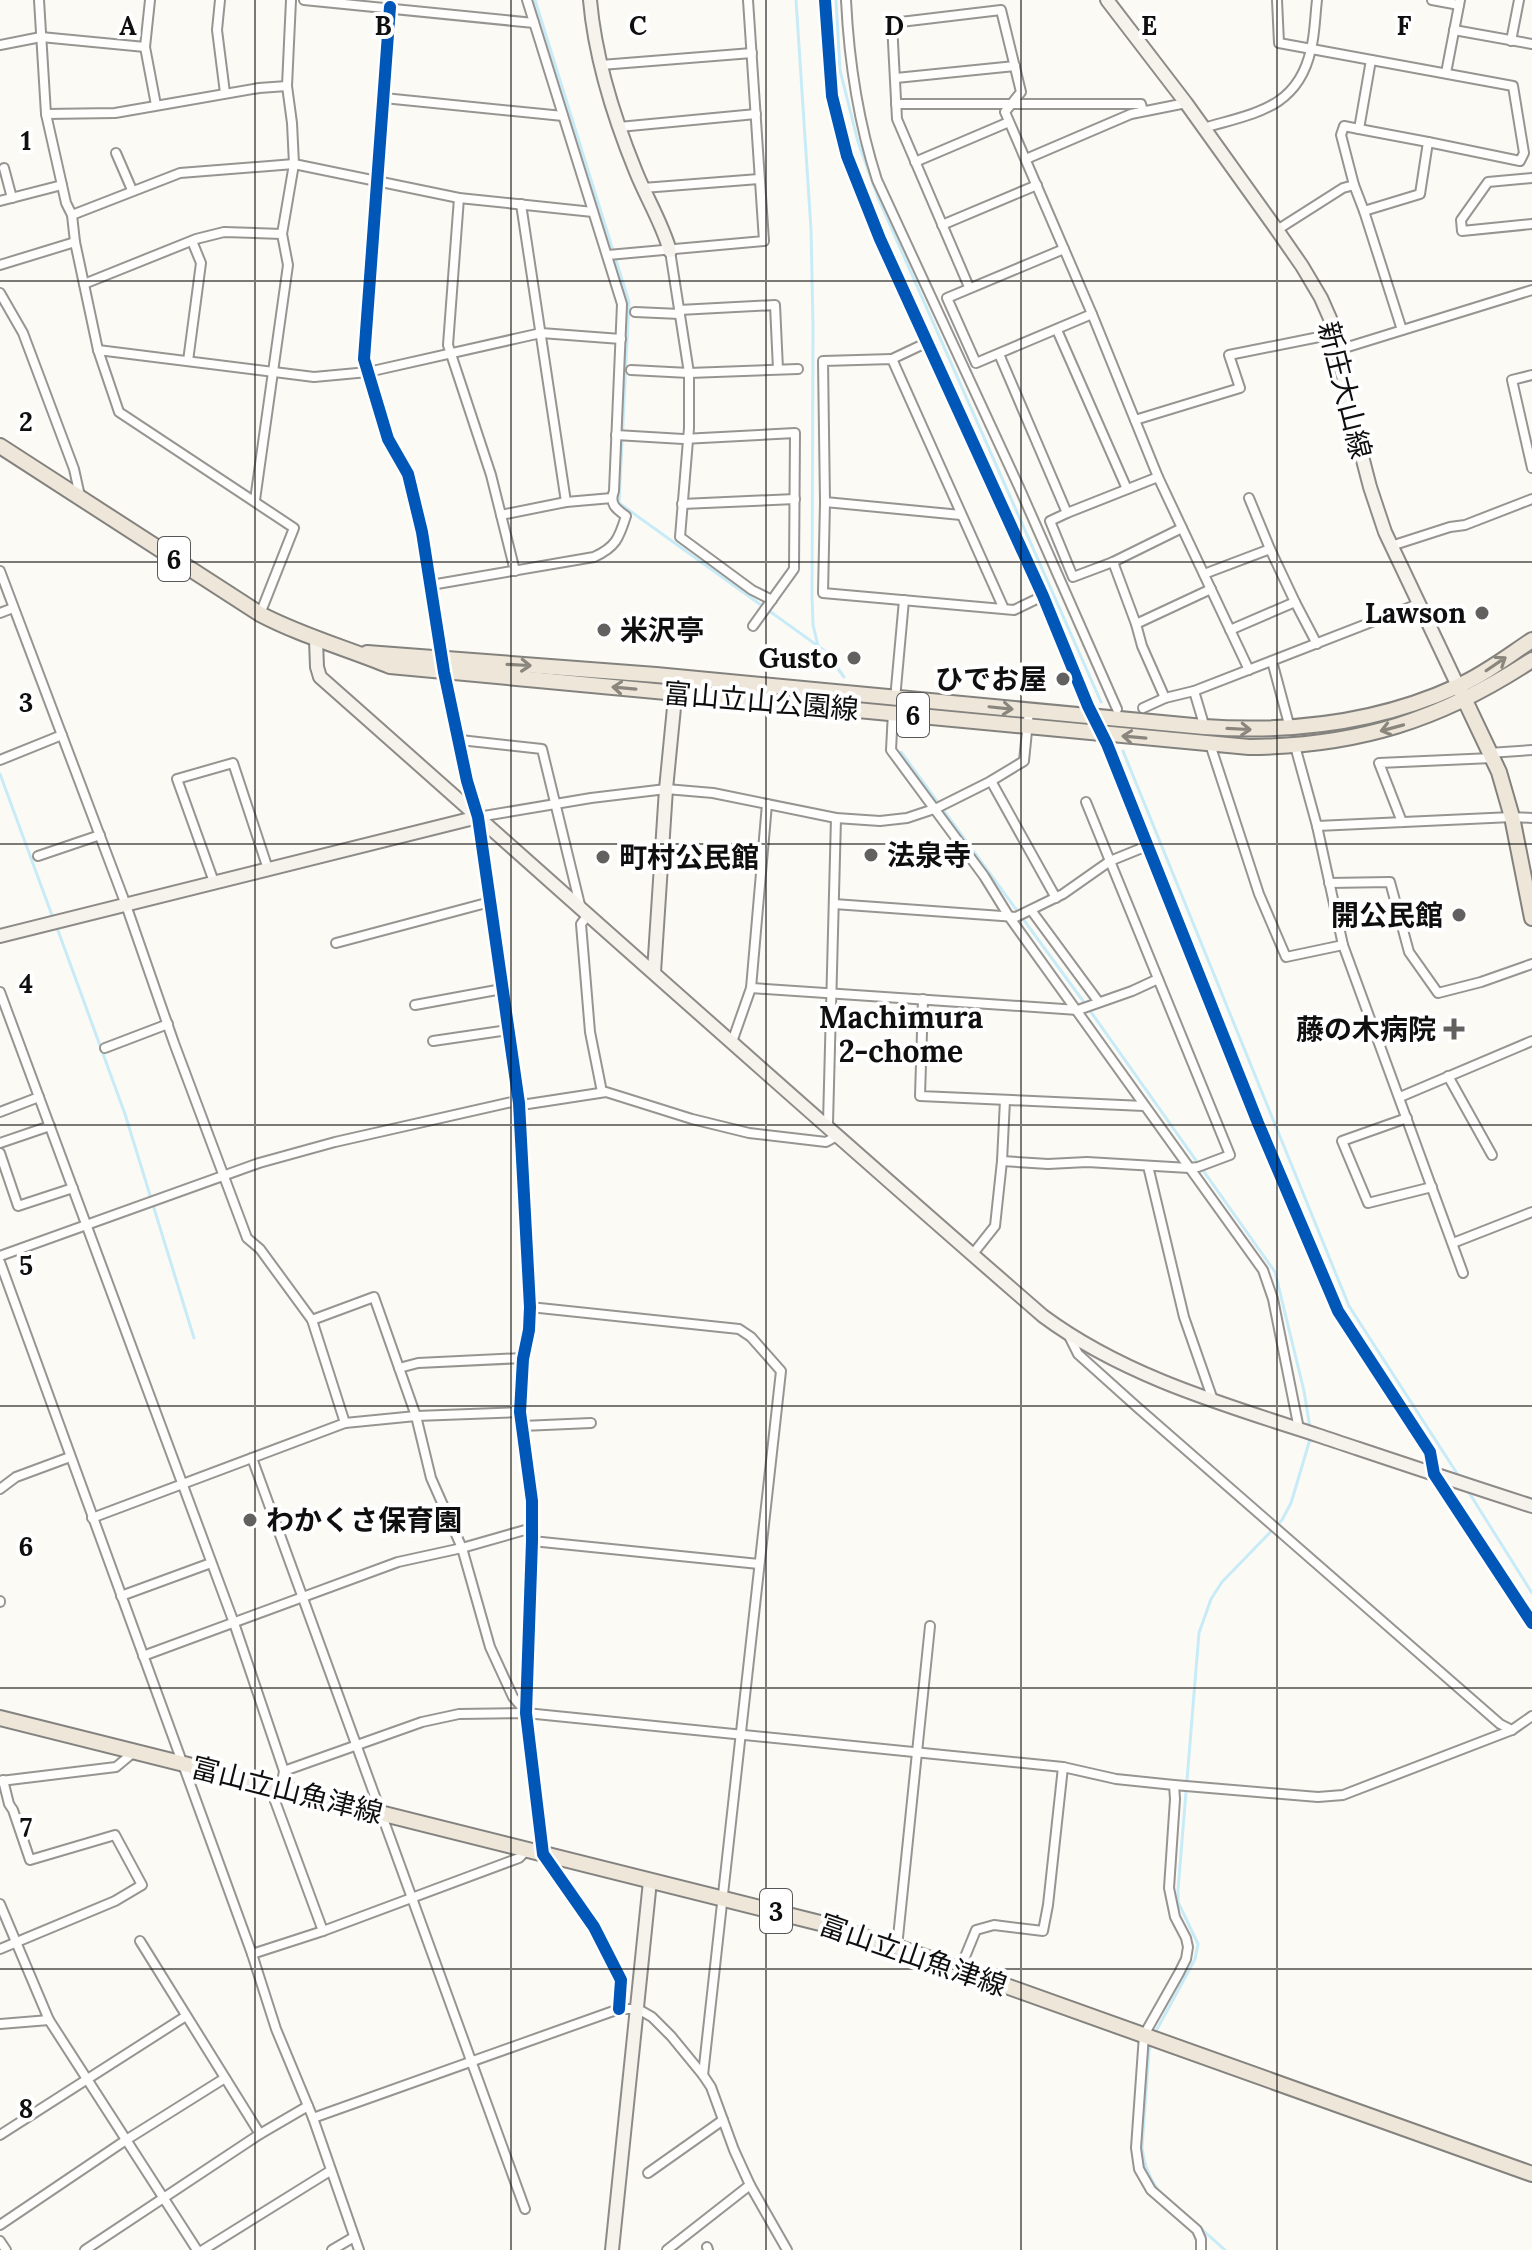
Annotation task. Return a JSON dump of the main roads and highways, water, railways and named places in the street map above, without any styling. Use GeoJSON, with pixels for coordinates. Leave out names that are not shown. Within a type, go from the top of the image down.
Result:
{"type":"FeatureCollection","features":[{"type":"Feature","properties":{"kind":"main road","name":"富山立山公園線"},"geometry":{"type":"LineString","coordinates":[[0,446],[288,629],[358,653],[443,666],[676,693],[1249,747],[1295,746],[1370,734],[1413,721],[1488,689],[1532,660]]}},
{"type":"Feature","properties":{"kind":"main road","name":"富山立山公園線"},"geometry":{"type":"LineString","coordinates":[[443,666],[677,677],[1256,730],[1350,720],[1383,713],[1458,686],[1532,640]]}},
{"type":"Feature","properties":{"kind":"main road"},"geometry":{"type":"LineString","coordinates":[[1458,686],[1499,772],[1529,886],[1532,918]]}},
{"type":"Feature","properties":{"kind":"main road","name":"富山立山魚津線"},"geometry":{"type":"LineString","coordinates":[[0,1718],[820,1923],[960,1969],[1532,2174]]}},
{"type":"Feature","properties":{"kind":"waterway"},"geometry":{"type":"LineString","coordinates":[[535,0],[629,302],[619,503],[826,652],[844,677]]}},
{"type":"Feature","properties":{"kind":"waterway"},"geometry":{"type":"LineString","coordinates":[[796,0],[811,229],[812,596],[813,625],[818,646]]}},
{"type":"Feature","properties":{"kind":"waterway"},"geometry":{"type":"LineString","coordinates":[[836,0],[840,70],[858,142],[879,200],[1101,702]]}},
{"type":"Feature","properties":{"kind":"waterway"},"geometry":{"type":"LineString","coordinates":[[1123,751],[1349,1306],[1460,1478]]}},
{"type":"Feature","properties":{"kind":"waterway"},"geometry":{"type":"LineString","coordinates":[[901,752],[1086,1005],[1275,1272],[1310,1428]]}},
{"type":"Feature","properties":{"kind":"waterway"},"geometry":{"type":"LineString","coordinates":[[0,774],[53,918]]}},
{"type":"Feature","properties":{"kind":"waterway"},"geometry":{"type":"LineString","coordinates":[[56,925],[125,1114],[194,1338]]}},
{"type":"Feature","properties":{"kind":"waterway"},"geometry":{"type":"LineString","coordinates":[[1155,2033],[1195,1959],[1198,1944],[1178,1902],[1178,1890],[1199,1633],[1211,1599],[1222,1582],[1282,1520],[1291,1503],[1311,1436]]}},
{"type":"Feature","properties":{"kind":"waterway"},"geometry":{"type":"LineString","coordinates":[[1468,1491],[1532,1593]]}},
{"type":"Feature","properties":{"kind":"waterway"},"geometry":{"type":"LineString","coordinates":[[1151,2044],[1142,2147],[1147,2170],[1158,2190],[1225,2250]]}},
{"type":"Feature","properties":{"kind":"place","name":"Lawson"},"geometry":{"type":"Point","coordinates":[1482,613]}},
{"type":"Feature","properties":{"kind":"place","name":"米沢亭"},"geometry":{"type":"Point","coordinates":[604,630]}},
{"type":"Feature","properties":{"kind":"place","name":"Gusto"},"geometry":{"type":"Point","coordinates":[854,658]}},
{"type":"Feature","properties":{"kind":"place","name":"ひでお屋"},"geometry":{"type":"Point","coordinates":[1063,679]}},
{"type":"Feature","properties":{"kind":"place","name":"法泉寺"},"geometry":{"type":"Point","coordinates":[871,855]}},
{"type":"Feature","properties":{"kind":"place","name":"町村公民館"},"geometry":{"type":"Point","coordinates":[603,857]}},
{"type":"Feature","properties":{"kind":"place","name":"開公民館"},"geometry":{"type":"Point","coordinates":[1459,915]}},
{"type":"Feature","properties":{"kind":"place","name":"藤の木病院"},"geometry":{"type":"Point","coordinates":[1454,1029]}},
{"type":"Feature","properties":{"kind":"place","name":"わかくさ保育園"},"geometry":{"type":"Point","coordinates":[250,1520]}},
{"type":"Feature","properties":{"kind":"district","name":"Machimura 2-chome"},"geometry":{"type":"Point","coordinates":[901,1034]}}]}
